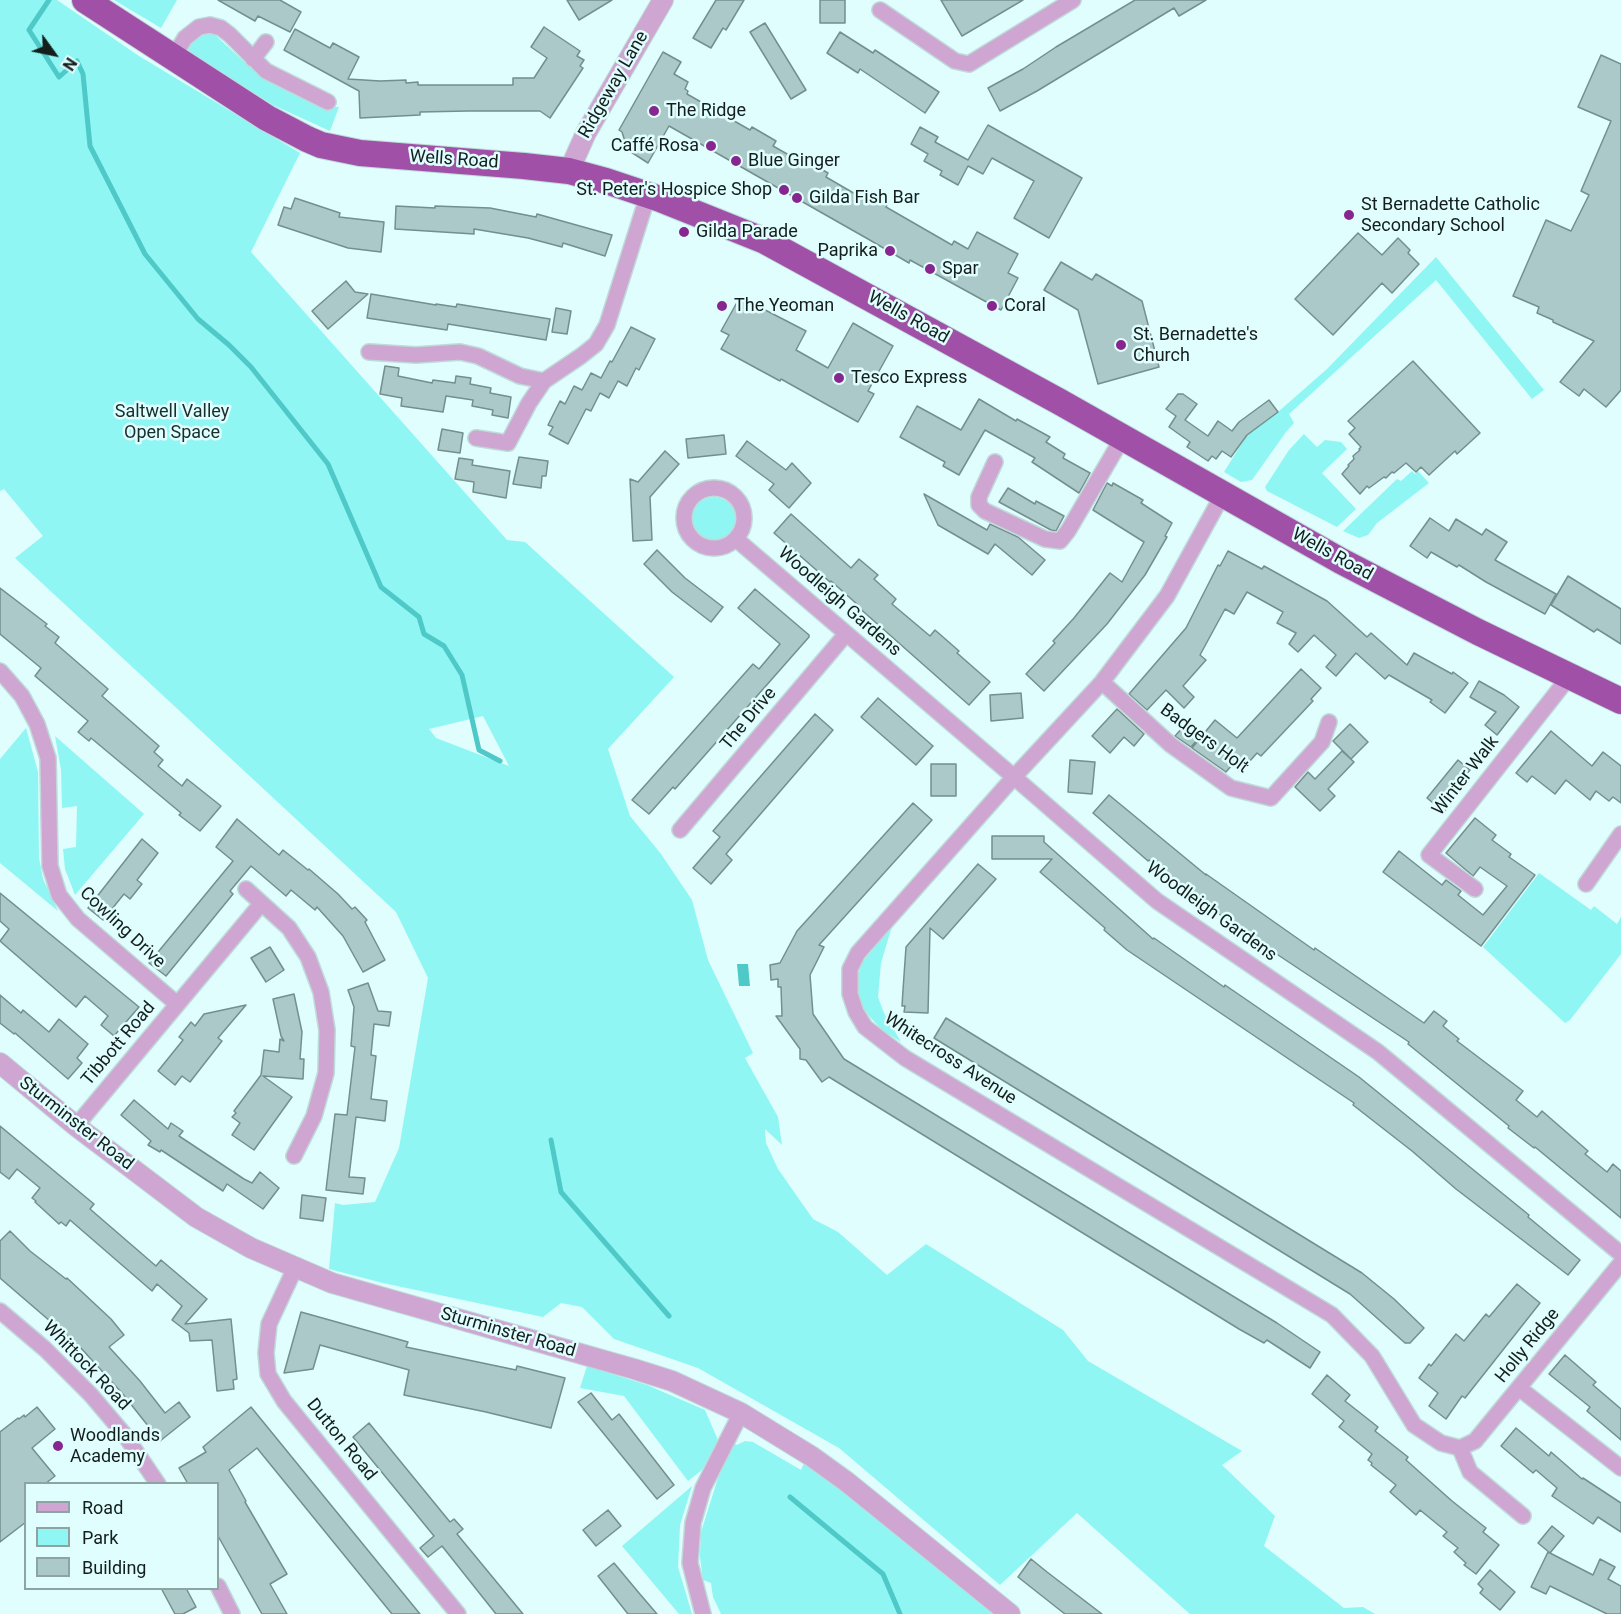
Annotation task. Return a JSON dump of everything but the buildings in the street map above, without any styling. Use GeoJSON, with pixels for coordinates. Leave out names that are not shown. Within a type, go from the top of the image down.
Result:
{"type":"FeatureCollection","features":[{"type":"Feature","properties":{"kind":"highway","name":"Wells Road"},"geometry":{"type":"LineString","coordinates":[[85,0],[289,130],[307,140],[335,150],[569,171],[648,195],[765,241],[1404,594],[1621,701]]}},
{"type":"Feature","properties":{"kind":"street","name":"Ridgeway Lane"},"geometry":{"type":"LineString","coordinates":[[569,171],[586,134],[663,0]]}},
{"type":"Feature","properties":{"kind":"street"},"geometry":{"type":"LineString","coordinates":[[880,10],[955,61],[969,64],[1070,1]]}},
{"type":"Feature","properties":{"kind":"street"},"geometry":{"type":"LineString","coordinates":[[166,53],[199,27],[210,25],[221,28],[266,71],[328,102]]}},
{"type":"Feature","properties":{"kind":"street"},"geometry":{"type":"LineString","coordinates":[[254,59],[267,42]]}},
{"type":"Feature","properties":{"kind":"street"},"geometry":{"type":"LineString","coordinates":[[476,438],[508,443],[529,403],[544,381],[596,344],[607,325],[648,195]]}},
{"type":"Feature","properties":{"kind":"street"},"geometry":{"type":"LineString","coordinates":[[369,352],[416,355],[460,352],[478,356],[520,376],[544,381]]}},
{"type":"Feature","properties":{"kind":"street"},"geometry":{"type":"LineString","coordinates":[[995,462],[979,497],[979,505],[985,511],[1045,539],[1060,541],[1123,437]]}},
{"type":"Feature","properties":{"kind":"street"},"geometry":{"type":"LineString","coordinates":[[709,488],[723,488],[733,493],[741,503],[744,513],[744,522],[736,539],[721,548],[711,548],[694,541],[683,521],[684,510],[690,498],[699,491],[709,488]]}},
{"type":"Feature","properties":{"kind":"street","name":"Whitecross Avenue"},"geometry":{"type":"LineString","coordinates":[[1223,494],[1167,596],[1102,682],[1014,777],[858,953],[850,969],[850,994],[856,1012],[865,1027],[905,1058],[1332,1315],[1372,1356],[1414,1425],[1441,1443],[1460,1448]]}},
{"type":"Feature","properties":{"kind":"street","name":"Woodleigh Gardens"},"geometry":{"type":"LineString","coordinates":[[736,539],[1157,901],[1378,1052],[1621,1254]]}},
{"type":"Feature","properties":{"kind":"street","name":"The Drive"},"geometry":{"type":"LineString","coordinates":[[680,830],[846,634]]}},
{"type":"Feature","properties":{"kind":"street","name":"Cowling Drive"},"geometry":{"type":"LineString","coordinates":[[0,671],[22,696],[37,724],[48,758],[50,866],[59,895],[78,919],[177,1004]]}},
{"type":"Feature","properties":{"kind":"street","name":"Winter Walk"},"geometry":{"type":"LineString","coordinates":[[1475,889],[1429,855],[1569,677]]}},
{"type":"Feature","properties":{"kind":"street","name":"Badgers Holt"},"geometry":{"type":"LineString","coordinates":[[1102,682],[1171,745],[1232,788],[1271,798],[1322,742],[1329,722]]}},
{"type":"Feature","properties":{"kind":"street"},"geometry":{"type":"LineString","coordinates":[[1586,884],[1621,834]]}},
{"type":"Feature","properties":{"kind":"street"},"geometry":{"type":"LineString","coordinates":[[246,889],[289,928],[308,957],[321,992],[327,1030],[326,1073],[314,1116],[294,1156]]}},
{"type":"Feature","properties":{"kind":"street","name":"Tibbott Road"},"geometry":{"type":"LineString","coordinates":[[76,1126],[261,904]]}},
{"type":"Feature","properties":{"kind":"street","name":"Sturminster Road"},"geometry":{"type":"LineString","coordinates":[[0,1064],[76,1126],[196,1217],[251,1248],[332,1282],[634,1369],[672,1382],[741,1413],[811,1456],[847,1482],[1010,1614]]}},
{"type":"Feature","properties":{"kind":"street","name":"Holly Ridge"},"geometry":{"type":"LineString","coordinates":[[1460,1448],[1475,1441],[1621,1263]]}},
{"type":"Feature","properties":{"kind":"street","name":"Dutton Road"},"geometry":{"type":"LineString","coordinates":[[295,1268],[269,1324],[266,1353],[268,1374],[291,1410],[458,1614]]}},
{"type":"Feature","properties":{"kind":"street","name":"Whittock Road"},"geometry":{"type":"LineString","coordinates":[[0,1311],[45,1349],[91,1395],[124,1434],[157,1482]]}},
{"type":"Feature","properties":{"kind":"street"},"geometry":{"type":"LineString","coordinates":[[1519,1388],[1621,1468]]}},
{"type":"Feature","properties":{"kind":"street"},"geometry":{"type":"LineString","coordinates":[[703,1614],[690,1563],[693,1523],[704,1488],[741,1413]]}},
{"type":"Feature","properties":{"kind":"street"},"geometry":{"type":"LineString","coordinates":[[1460,1448],[1470,1472],[1522,1516]]}},
{"type":"Feature","properties":{"kind":"street"},"geometry":{"type":"LineString","coordinates":[[219,1588],[232,1614]]}},
{"type":"Feature","properties":{"kind":"green space","name":"Saltwell Valley Open Space"},"geometry":{"type":"Polygon","coordinates":[[[0,0],[57,0],[139,56],[300,153],[251,252],[507,540],[525,542],[674,677],[608,749],[630,816],[661,854],[692,900],[708,960],[753,1053],[745,1058],[778,1117],[782,1145],[765,1129],[766,1143],[778,1169],[813,1219],[838,1232],[887,1275],[926,1244],[1063,1330],[1088,1361],[1242,1451],[1222,1465],[1275,1516],[1264,1546],[1344,1608],[1363,1607],[1375,1614],[1190,1614],[1077,1513],[1000,1585],[839,1448],[698,1368],[614,1339],[582,1307],[561,1303],[543,1317],[383,1283],[329,1269],[335,1203],[343,1205],[375,1202],[399,1148],[428,978],[396,912],[15,558],[43,536],[4,489],[0,491],[0,0]],[[483,716],[429,729],[436,738],[509,766],[483,716]]]}},
{"type":"Feature","properties":{"kind":"green space"},"geometry":{"type":"Polygon","coordinates":[[[114,0],[177,0],[161,28],[114,0]]]}},
{"type":"Feature","properties":{"kind":"green space"},"geometry":{"type":"Polygon","coordinates":[[[202,33],[213,33],[252,69],[294,95],[331,107],[339,107],[330,131],[273,105],[189,53],[188,46],[202,33]]]}},
{"type":"Feature","properties":{"kind":"green space"},"geometry":{"type":"Polygon","coordinates":[[[1436,257],[1544,390],[1532,399],[1436,280],[1289,414],[1294,423],[1252,480],[1241,482],[1224,472],[1247,435],[1278,412],[1327,369],[1436,257]]]}},
{"type":"Feature","properties":{"kind":"green space"},"geometry":{"type":"Polygon","coordinates":[[[1304,434],[1317,447],[1325,440],[1341,442],[1347,449],[1322,473],[1356,509],[1337,527],[1267,491],[1265,487],[1289,450],[1304,434]]]}},
{"type":"Feature","properties":{"kind":"green space"},"geometry":{"type":"Polygon","coordinates":[[[1412,471],[1415,474],[1418,471],[1429,483],[1377,523],[1368,535],[1359,538],[1343,531],[1397,479],[1401,481],[1412,471]]]}},
{"type":"Feature","properties":{"kind":"green space"},"geometry":{"type":"Polygon","coordinates":[[[714,497],[723,498],[730,503],[735,510],[735,528],[730,535],[723,540],[714,541],[705,540],[698,535],[693,528],[692,519],[693,510],[698,503],[705,498],[714,497]]]}},
{"type":"Feature","properties":{"kind":"green space"},"geometry":{"type":"Polygon","coordinates":[[[26,728],[38,772],[39,858],[43,879],[58,911],[0,863],[0,759],[26,728]]]}},
{"type":"Feature","properties":{"kind":"green space"},"geometry":{"type":"Polygon","coordinates":[[[55,736],[144,814],[75,895],[65,869],[63,849],[76,847],[77,806],[62,808],[61,770],[55,736]]]}},
{"type":"Feature","properties":{"kind":"green space"},"geometry":{"type":"Polygon","coordinates":[[[1539,873],[1591,910],[1594,906],[1617,924],[1621,917],[1621,954],[1570,1020],[1565,1023],[1483,947],[1539,873]]]}},
{"type":"Feature","properties":{"kind":"green space"},"geometry":{"type":"Polygon","coordinates":[[[892,926],[881,963],[878,997],[884,1013],[901,1042],[882,1030],[870,1017],[860,1004],[857,989],[860,965],[892,926]]]}},
{"type":"Feature","properties":{"kind":"green space"},"geometry":{"type":"Polygon","coordinates":[[[587,1366],[647,1385],[705,1410],[718,1440],[702,1470],[688,1481],[624,1396],[580,1388],[587,1366]]]}},
{"type":"Feature","properties":{"kind":"green space"},"geometry":{"type":"Polygon","coordinates":[[[745,1441],[753,1442],[801,1470],[804,1463],[895,1531],[995,1614],[721,1614],[713,1597],[711,1583],[703,1580],[700,1557],[701,1532],[718,1478],[733,1443],[737,1445],[745,1441]]]}},
{"type":"Feature","properties":{"kind":"green space"},"geometry":{"type":"Polygon","coordinates":[[[692,1486],[680,1525],[678,1567],[692,1614],[679,1614],[622,1546],[692,1486]]]}},
{"type":"Feature","properties":{"kind":"shaded area"},"geometry":{"type":"Polygon","coordinates":[[[737,964],[748,964],[750,986],[739,986],[737,964]]]}},
{"type":"Feature","properties":{"kind":"waterway"},"geometry":{"type":"LineString","coordinates":[[49,0],[29,30],[59,77],[77,61],[83,74],[90,146],[145,254],[198,319],[251,367],[328,464],[381,587],[419,617],[424,634],[444,646],[462,675],[479,750],[500,761]]}},
{"type":"Feature","properties":{"kind":"waterway"},"geometry":{"type":"LineString","coordinates":[[551,1140],[561,1192],[669,1316]]}},
{"type":"Feature","properties":{"kind":"waterway"},"geometry":{"type":"LineString","coordinates":[[790,1497],[883,1574],[900,1614]]}},
{"type":"Feature","properties":{"kind":"place","name":"The Ridge"},"geometry":{"type":"Point","coordinates":[654,111]}},
{"type":"Feature","properties":{"kind":"place","name":"Caffé Rosa"},"geometry":{"type":"Point","coordinates":[711,146]}},
{"type":"Feature","properties":{"kind":"place","name":"Blue Ginger"},"geometry":{"type":"Point","coordinates":[736,161]}},
{"type":"Feature","properties":{"kind":"place","name":"St. Peter's Hospice Shop"},"geometry":{"type":"Point","coordinates":[784,190]}},
{"type":"Feature","properties":{"kind":"place","name":"Gilda Fish Bar"},"geometry":{"type":"Point","coordinates":[797,198]}},
{"type":"Feature","properties":{"kind":"place","name":"St Bernadette Catholic Secondary School"},"geometry":{"type":"Point","coordinates":[1349,215]}},
{"type":"Feature","properties":{"kind":"place","name":"Gilda Parade"},"geometry":{"type":"Point","coordinates":[684,232]}},
{"type":"Feature","properties":{"kind":"place","name":"Paprika"},"geometry":{"type":"Point","coordinates":[890,251]}},
{"type":"Feature","properties":{"kind":"place","name":"Spar"},"geometry":{"type":"Point","coordinates":[930,269]}},
{"type":"Feature","properties":{"kind":"place","name":"The Yeoman"},"geometry":{"type":"Point","coordinates":[722,306]}},
{"type":"Feature","properties":{"kind":"place","name":"Coral"},"geometry":{"type":"Point","coordinates":[992,306]}},
{"type":"Feature","properties":{"kind":"place","name":"St. Bernadette's Church"},"geometry":{"type":"Point","coordinates":[1121,345]}},
{"type":"Feature","properties":{"kind":"place","name":"Tesco Express"},"geometry":{"type":"Point","coordinates":[839,378]}},
{"type":"Feature","properties":{"kind":"place","name":"Woodlands Academy"},"geometry":{"type":"Point","coordinates":[58,1446]}}]}
